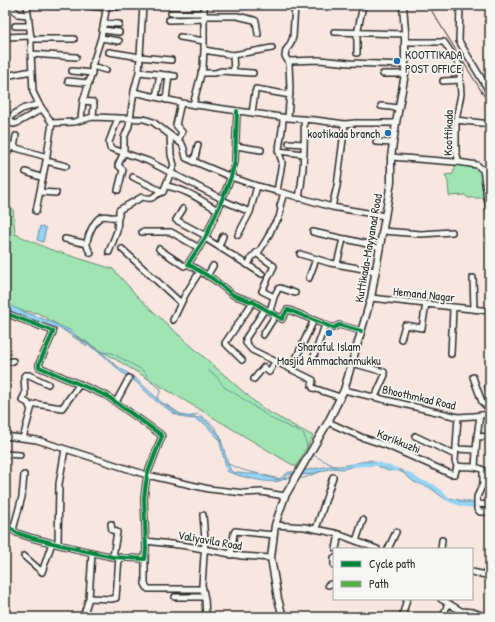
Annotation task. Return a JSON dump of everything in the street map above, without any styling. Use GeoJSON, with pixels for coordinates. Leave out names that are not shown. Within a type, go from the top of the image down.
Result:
{"type":"FeatureCollection","features":[{"type":"Feature","properties":{"kind":"main road","name":"Kuttikada-Mayyanad Road"},"geometry":{"type":"LineString","coordinates":[[284,617],[278,599],[271,558],[275,525],[285,496],[328,422],[344,390],[371,298],[383,231],[390,182],[391,157],[405,74],[403,5]]}},
{"type":"Feature","properties":{"kind":"street"},"geometry":{"type":"LineString","coordinates":[[6,5],[18,14],[28,15]]}},
{"type":"Feature","properties":{"kind":"street"},"geometry":{"type":"LineString","coordinates":[[27,5],[31,38],[33,92],[40,106],[52,123],[47,159],[36,211]]}},
{"type":"Feature","properties":{"kind":"street"},"geometry":{"type":"LineString","coordinates":[[51,6],[74,5]]}},
{"type":"Feature","properties":{"kind":"street"},"geometry":{"type":"LineString","coordinates":[[81,119],[83,101],[92,73],[92,66],[104,23],[111,6],[83,5]]}},
{"type":"Feature","properties":{"kind":"street"},"geometry":{"type":"LineString","coordinates":[[118,190],[123,170],[118,165],[124,152],[124,138],[129,126],[134,92],[139,72],[144,5]]}},
{"type":"Feature","properties":{"kind":"street"},"geometry":{"type":"LineString","coordinates":[[193,105],[201,73],[204,50],[204,5]]}},
{"type":"Feature","properties":{"kind":"street"},"geometry":{"type":"LineString","coordinates":[[277,191],[282,158],[278,151],[290,95],[289,63],[285,56],[292,37],[295,5]]}},
{"type":"Feature","properties":{"kind":"street"},"geometry":{"type":"LineString","coordinates":[[357,53],[357,34],[363,5]]}},
{"type":"Feature","properties":{"kind":"street"},"geometry":{"type":"LineString","coordinates":[[460,5],[459,41],[490,93]]}},
{"type":"Feature","properties":{"kind":"street"},"geometry":{"type":"LineString","coordinates":[[171,13],[204,16],[237,16],[254,20],[256,21],[258,34]]}},
{"type":"Feature","properties":{"kind":"street"},"geometry":{"type":"LineString","coordinates":[[169,20],[204,16]]}},
{"type":"Feature","properties":{"kind":"street"},"geometry":{"type":"LineString","coordinates":[[104,23],[119,24]]}},
{"type":"Feature","properties":{"kind":"street"},"geometry":{"type":"LineString","coordinates":[[15,26],[29,26]]}},
{"type":"Feature","properties":{"kind":"street"},"geometry":{"type":"LineString","coordinates":[[103,30],[119,32]]}},
{"type":"Feature","properties":{"kind":"street"},"geometry":{"type":"LineString","coordinates":[[334,32],[357,34],[405,34]]}},
{"type":"Feature","properties":{"kind":"street"},"geometry":{"type":"LineString","coordinates":[[6,37],[74,39]]}},
{"type":"Feature","properties":{"kind":"street"},"geometry":{"type":"LineString","coordinates":[[180,37],[204,41]]}},
{"type":"Feature","properties":{"kind":"street"},"geometry":{"type":"LineString","coordinates":[[101,38],[119,41]]}},
{"type":"Feature","properties":{"kind":"street","name":"Koottikada"},"geometry":{"type":"LineString","coordinates":[[391,157],[458,162],[456,151],[456,120],[460,94],[460,66],[444,42],[405,42]]}},
{"type":"Feature","properties":{"kind":"street"},"geometry":{"type":"LineString","coordinates":[[204,50],[233,55],[272,48]]}},
{"type":"Feature","properties":{"kind":"street"},"geometry":{"type":"LineString","coordinates":[[109,52],[172,60]]}},
{"type":"Feature","properties":{"kind":"street"},"geometry":{"type":"LineString","coordinates":[[31,54],[76,57]]}},
{"type":"Feature","properties":{"kind":"street"},"geometry":{"type":"LineString","coordinates":[[233,55],[234,72]]}},
{"type":"Feature","properties":{"kind":"street"},"geometry":{"type":"LineString","coordinates":[[289,63],[293,60],[319,60],[405,65]]}},
{"type":"Feature","properties":{"kind":"street"},"geometry":{"type":"LineString","coordinates":[[92,66],[106,70]]}},
{"type":"Feature","properties":{"kind":"street"},"geometry":{"type":"LineString","coordinates":[[5,76],[32,71]]}},
{"type":"Feature","properties":{"kind":"street"},"geometry":{"type":"LineString","coordinates":[[72,71],[92,73]]}},
{"type":"Feature","properties":{"kind":"street"},"geometry":{"type":"LineString","coordinates":[[201,73],[215,73],[222,71],[253,73]]}},
{"type":"Feature","properties":{"kind":"street"},"geometry":{"type":"LineString","coordinates":[[139,72],[176,76]]}},
{"type":"Feature","properties":{"kind":"street"},"geometry":{"type":"LineString","coordinates":[[156,98],[160,74]]}},
{"type":"Feature","properties":{"kind":"street"},"geometry":{"type":"LineString","coordinates":[[383,74],[405,74]]}},
{"type":"Feature","properties":{"kind":"street"},"geometry":{"type":"LineString","coordinates":[[166,100],[169,75]]}},
{"type":"Feature","properties":{"kind":"street"},"geometry":{"type":"LineString","coordinates":[[443,81],[460,80]]}},
{"type":"Feature","properties":{"kind":"street"},"geometry":{"type":"LineString","coordinates":[[68,82],[89,83]]}},
{"type":"Feature","properties":{"kind":"street"},"geometry":{"type":"LineString","coordinates":[[252,113],[256,91],[290,95]]}},
{"type":"Feature","properties":{"kind":"street"},"geometry":{"type":"LineString","coordinates":[[134,92],[193,105],[286,118],[345,124],[355,122],[396,123]]}},
{"type":"Feature","properties":{"kind":"street"},"geometry":{"type":"LineString","coordinates":[[83,101],[92,102],[94,104],[93,117]]}},
{"type":"Feature","properties":{"kind":"street"},"geometry":{"type":"LineString","coordinates":[[178,141],[182,132],[176,125],[182,103]]}},
{"type":"Feature","properties":{"kind":"street"},"geometry":{"type":"LineString","coordinates":[[40,106],[17,123],[13,124],[7,119],[22,109],[40,106]]}},
{"type":"Feature","properties":{"kind":"street"},"geometry":{"type":"LineString","coordinates":[[381,106],[399,108]]}},
{"type":"Feature","properties":{"kind":"street"},"geometry":{"type":"LineString","coordinates":[[160,249],[184,266],[188,264],[206,237],[222,200],[235,161],[237,111]]}},
{"type":"Feature","properties":{"kind":"street"},"geometry":{"type":"LineString","coordinates":[[52,123],[74,122],[93,117],[144,119],[153,122],[178,141],[184,148],[186,158],[230,177],[332,207],[385,216]]}},
{"type":"Feature","properties":{"kind":"street"},"geometry":{"type":"LineString","coordinates":[[118,118],[109,145],[110,148],[148,161],[222,200],[250,212]]}},
{"type":"Feature","properties":{"kind":"street"},"geometry":{"type":"LineString","coordinates":[[299,198],[303,176],[304,119]]}},
{"type":"Feature","properties":{"kind":"street"},"geometry":{"type":"LineString","coordinates":[[456,120],[490,124]]}},
{"type":"Feature","properties":{"kind":"street"},"geometry":{"type":"LineString","coordinates":[[332,207],[337,186],[345,124]]}},
{"type":"Feature","properties":{"kind":"street"},"geometry":{"type":"LineString","coordinates":[[163,192],[174,165],[171,155],[170,135]]}},
{"type":"Feature","properties":{"kind":"street"},"geometry":{"type":"LineString","coordinates":[[5,156],[12,147],[16,136]]}},
{"type":"Feature","properties":{"kind":"street"},"geometry":{"type":"LineString","coordinates":[[288,142],[304,144]]}},
{"type":"Feature","properties":{"kind":"street"},"geometry":{"type":"LineString","coordinates":[[376,142],[393,143]]}},
{"type":"Feature","properties":{"kind":"street"},"geometry":{"type":"LineString","coordinates":[[5,144],[66,166]]}},
{"type":"Feature","properties":{"kind":"street"},"geometry":{"type":"LineString","coordinates":[[194,162],[198,145]]}},
{"type":"Feature","properties":{"kind":"street"},"geometry":{"type":"LineString","coordinates":[[236,146],[261,150]]}},
{"type":"Feature","properties":{"kind":"street"},"geometry":{"type":"LineString","coordinates":[[5,148],[12,147]]}},
{"type":"Feature","properties":{"kind":"street"},"geometry":{"type":"LineString","coordinates":[[278,151],[304,154]]}},
{"type":"Feature","properties":{"kind":"street"},"geometry":{"type":"LineString","coordinates":[[458,162],[480,166],[483,170],[488,185],[486,194],[490,212]]}},
{"type":"Feature","properties":{"kind":"street"},"geometry":{"type":"LineString","coordinates":[[26,172],[43,178]]}},
{"type":"Feature","properties":{"kind":"street"},"geometry":{"type":"LineString","coordinates":[[133,177],[163,192]]}},
{"type":"Feature","properties":{"kind":"street"},"geometry":{"type":"LineString","coordinates":[[167,186],[191,193],[218,210]]}},
{"type":"Feature","properties":{"kind":"street"},"geometry":{"type":"LineString","coordinates":[[238,235],[250,212],[257,186]]}},
{"type":"Feature","properties":{"kind":"street"},"geometry":{"type":"LineString","coordinates":[[40,192],[56,193]]}},
{"type":"Feature","properties":{"kind":"street"},"geometry":{"type":"LineString","coordinates":[[110,252],[117,231],[119,210],[142,197],[148,200],[152,199],[156,194],[163,192]]}},
{"type":"Feature","properties":{"kind":"street"},"geometry":{"type":"LineString","coordinates":[[248,265],[252,257],[260,250],[268,237],[272,226],[279,218],[281,209],[280,206],[284,193]]}},
{"type":"Feature","properties":{"kind":"street"},"geometry":{"type":"LineString","coordinates":[[183,209],[176,220],[206,237],[262,274]]}},
{"type":"Feature","properties":{"kind":"street"},"geometry":{"type":"LineString","coordinates":[[91,253],[87,244],[92,227],[100,217],[118,217]]}},
{"type":"Feature","properties":{"kind":"street"},"geometry":{"type":"LineString","coordinates":[[383,231],[421,234],[452,232]]}},
{"type":"Feature","properties":{"kind":"street"},"geometry":{"type":"LineString","coordinates":[[142,232],[171,232],[199,248]]}},
{"type":"Feature","properties":{"kind":"street"},"geometry":{"type":"LineString","coordinates":[[313,232],[380,247]]}},
{"type":"Feature","properties":{"kind":"street"},"geometry":{"type":"LineString","coordinates":[[219,246],[223,236]]}},
{"type":"Feature","properties":{"kind":"street"},"geometry":{"type":"LineString","coordinates":[[64,239],[87,244]]}},
{"type":"Feature","properties":{"kind":"street"},"geometry":{"type":"LineString","coordinates":[[337,264],[342,241],[344,239]]}},
{"type":"Feature","properties":{"kind":"street"},"geometry":{"type":"LineString","coordinates":[[122,249],[181,303]]}},
{"type":"Feature","properties":{"kind":"street"},"geometry":{"type":"LineString","coordinates":[[256,254],[274,266],[262,292],[274,297]]}},
{"type":"Feature","properties":{"kind":"street"},"geometry":{"type":"LineString","coordinates":[[300,254],[337,264],[375,271]]}},
{"type":"Feature","properties":{"kind":"street"},"geometry":{"type":"LineString","coordinates":[[309,278],[316,259]]}},
{"type":"Feature","properties":{"kind":"street"},"geometry":{"type":"LineString","coordinates":[[188,264],[233,295],[253,302],[282,319],[287,310],[289,310],[332,328],[339,325],[361,331]]}},
{"type":"Feature","properties":{"kind":"street"},"geometry":{"type":"LineString","coordinates":[[207,276],[213,266]]}},
{"type":"Feature","properties":{"kind":"street"},"geometry":{"type":"LineString","coordinates":[[173,320],[181,303],[200,272]]}},
{"type":"Feature","properties":{"kind":"street"},"geometry":{"type":"LineString","coordinates":[[473,278],[474,309]]}},
{"type":"Feature","properties":{"kind":"street"},"geometry":{"type":"LineString","coordinates":[[294,294],[280,288],[278,289],[267,310],[247,336],[246,343],[252,350],[313,380],[313,388],[340,397]]}},
{"type":"Feature","properties":{"kind":"street","name":"Hemand Nagar"},"geometry":{"type":"LineString","coordinates":[[371,298],[490,311]]}},
{"type":"Feature","properties":{"kind":"street"},"geometry":{"type":"LineString","coordinates":[[242,360],[225,343],[253,302]]}},
{"type":"Feature","properties":{"kind":"street"},"geometry":{"type":"LineString","coordinates":[[400,339],[405,325],[422,328],[426,304]]}},
{"type":"Feature","properties":{"kind":"street"},"geometry":{"type":"LineString","coordinates":[[451,354],[453,308]]}},
{"type":"Feature","properties":{"kind":"street"},"geometry":{"type":"LineString","coordinates":[[5,313],[54,333],[39,364],[39,367],[107,396],[162,436],[147,475],[144,498],[146,541],[146,558],[144,559],[145,584],[148,589],[203,589]]}},
{"type":"Feature","properties":{"kind":"street"},"geometry":{"type":"LineString","coordinates":[[263,335],[275,316]]}},
{"type":"Feature","properties":{"kind":"street"},"geometry":{"type":"LineString","coordinates":[[291,369],[314,320]]}},
{"type":"Feature","properties":{"kind":"street"},"geometry":{"type":"LineString","coordinates":[[314,356],[325,325]]}},
{"type":"Feature","properties":{"kind":"street"},"geometry":{"type":"LineString","coordinates":[[5,363],[14,361]]}},
{"type":"Feature","properties":{"kind":"street"},"geometry":{"type":"LineString","coordinates":[[254,379],[264,367],[269,372],[275,362]]}},
{"type":"Feature","properties":{"kind":"street"},"geometry":{"type":"LineString","coordinates":[[352,363],[384,372],[375,397]]}},
{"type":"Feature","properties":{"kind":"street"},"geometry":{"type":"LineString","coordinates":[[30,408],[28,403],[22,400],[25,394],[24,376],[29,375],[48,384]]}},
{"type":"Feature","properties":{"kind":"street"},"geometry":{"type":"LineString","coordinates":[[473,377],[482,402],[490,410]]}},
{"type":"Feature","properties":{"kind":"street"},"geometry":{"type":"LineString","coordinates":[[116,402],[129,378]]}},
{"type":"Feature","properties":{"kind":"street"},"geometry":{"type":"LineString","coordinates":[[490,382],[488,386],[490,392]]}},
{"type":"Feature","properties":{"kind":"street"},"geometry":{"type":"LineString","coordinates":[[23,438],[30,408],[34,404],[62,408],[80,384]]}},
{"type":"Feature","properties":{"kind":"street","name":"Bhoothmkad Road"},"geometry":{"type":"LineString","coordinates":[[344,390],[458,417],[490,414]]}},
{"type":"Feature","properties":{"kind":"street"},"geometry":{"type":"LineString","coordinates":[[475,467],[480,415]]}},
{"type":"Feature","properties":{"kind":"street"},"geometry":{"type":"LineString","coordinates":[[458,417],[455,464],[457,466],[482,468],[484,472],[483,484],[477,494],[477,509],[480,512],[490,512]]}},
{"type":"Feature","properties":{"kind":"street","name":"Karikkuzhi"},"geometry":{"type":"LineString","coordinates":[[328,422],[361,437],[388,446],[451,474],[455,474],[457,466]]}},
{"type":"Feature","properties":{"kind":"street"},"geometry":{"type":"LineString","coordinates":[[5,436],[37,440],[147,475],[209,489],[244,493],[261,492],[285,496]]}},
{"type":"Feature","properties":{"kind":"street"},"geometry":{"type":"LineString","coordinates":[[415,436],[455,456]]}},
{"type":"Feature","properties":{"kind":"street"},"geometry":{"type":"LineString","coordinates":[[477,437],[490,436]]}},
{"type":"Feature","properties":{"kind":"street"},"geometry":{"type":"LineString","coordinates":[[24,556],[42,572],[55,544],[59,484],[65,449]]}},
{"type":"Feature","properties":{"kind":"street"},"geometry":{"type":"LineString","coordinates":[[456,449],[476,450]]}},
{"type":"Feature","properties":{"kind":"street"},"geometry":{"type":"LineString","coordinates":[[5,454],[20,455]]}},
{"type":"Feature","properties":{"kind":"street"},"geometry":{"type":"LineString","coordinates":[[13,530],[22,497],[24,475]]}},
{"type":"Feature","properties":{"kind":"street"},"geometry":{"type":"LineString","coordinates":[[316,529],[333,477]]}},
{"type":"Feature","properties":{"kind":"street"},"geometry":{"type":"LineString","coordinates":[[477,504],[490,505]]}},
{"type":"Feature","properties":{"kind":"street"},"geometry":{"type":"LineString","coordinates":[[203,515],[205,526],[205,549],[202,579],[206,617]]}},
{"type":"Feature","properties":{"kind":"street"},"geometry":{"type":"LineString","coordinates":[[356,541],[363,520]]}},
{"type":"Feature","properties":{"kind":"street"},"geometry":{"type":"LineString","coordinates":[[5,524],[17,533],[55,544],[113,557],[144,559]]}},
{"type":"Feature","properties":{"kind":"street"},"geometry":{"type":"LineString","coordinates":[[111,524],[112,530],[117,532],[113,557]]}},
{"type":"Feature","properties":{"kind":"street"},"geometry":{"type":"LineString","coordinates":[[275,525],[305,527],[339,534],[374,548]]}},
{"type":"Feature","properties":{"kind":"street"},"geometry":{"type":"LineString","coordinates":[[231,555],[235,532],[274,535]]}},
{"type":"Feature","properties":{"kind":"street"},"geometry":{"type":"LineString","coordinates":[[388,548],[396,532]]}},
{"type":"Feature","properties":{"kind":"street"},"geometry":{"type":"LineString","coordinates":[[336,548],[339,534]]}},
{"type":"Feature","properties":{"kind":"street"},"geometry":{"type":"LineString","coordinates":[[441,548],[442,540]]}},
{"type":"Feature","properties":{"kind":"street","name":"Valiyavila Road"},"geometry":{"type":"LineString","coordinates":[[146,541],[205,549],[231,555],[271,558]]}},
{"type":"Feature","properties":{"kind":"street"},"geometry":{"type":"LineString","coordinates":[[83,617],[88,598],[92,553]]}},
{"type":"Feature","properties":{"kind":"street"},"geometry":{"type":"LineString","coordinates":[[88,598],[116,598],[120,557]]}},
{"type":"Feature","properties":{"kind":"street"},"geometry":{"type":"LineString","coordinates":[[473,572],[490,576]]}},
{"type":"Feature","properties":{"kind":"street"},"geometry":{"type":"LineString","coordinates":[[328,585],[333,583]]}},
{"type":"Feature","properties":{"kind":"street"},"geometry":{"type":"LineString","coordinates":[[175,597],[204,597]]}},
{"type":"Feature","properties":{"kind":"street"},"geometry":{"type":"LineString","coordinates":[[402,617],[407,600]]}},
{"type":"Feature","properties":{"kind":"street"},"geometry":{"type":"LineString","coordinates":[[443,600],[461,611],[473,612],[487,617]]}},
{"type":"Feature","properties":{"kind":"street"},"geometry":{"type":"LineString","coordinates":[[443,617],[448,603]]}},
{"type":"Feature","properties":{"kind":"green space"},"geometry":{"type":"Polygon","coordinates":[[[456,164],[469,165],[481,170],[485,195],[482,198],[468,198],[465,195],[449,196],[448,182],[445,175],[453,174],[456,164]]]}},
{"type":"Feature","properties":{"kind":"green space"},"geometry":{"type":"Polygon","coordinates":[[[5,201],[13,209],[15,234],[49,249],[113,269],[138,297],[172,329],[263,409],[313,436],[296,467],[38,313],[5,308],[5,201]]]}},
{"type":"Feature","properties":{"kind":"water"},"geometry":{"type":"Polygon","coordinates":[[[40,226],[46,228],[43,242],[37,240],[40,226]]]}},
{"type":"Feature","properties":{"kind":"water"},"geometry":{"type":"Polygon","coordinates":[[[9,305],[72,331],[77,337],[103,353],[114,364],[135,378],[171,409],[180,415],[200,418],[206,421],[220,436],[229,467],[232,472],[258,474],[278,480],[289,472],[298,472],[296,475],[289,474],[282,480],[275,482],[253,479],[227,471],[219,439],[205,424],[195,419],[185,418],[175,414],[156,401],[136,382],[120,371],[103,355],[65,330],[21,317],[7,308],[9,305]]]}},
{"type":"Feature","properties":{"kind":"water"},"geometry":{"type":"Polygon","coordinates":[[[371,460],[386,468],[401,470],[414,479],[430,485],[449,498],[490,506],[490,508],[445,499],[429,487],[414,482],[397,470],[388,471],[370,462],[343,469],[332,468],[312,474],[299,475],[301,471],[330,466],[342,466],[371,460]]]}},
{"type":"Feature","properties":{"kind":"waterway"},"geometry":{"type":"LineString","coordinates":[[63,330],[87,346]]}},
{"type":"Feature","properties":{"kind":"waterway"},"geometry":{"type":"LineString","coordinates":[[101,352],[112,353],[144,371],[151,382],[161,389],[157,400]]}},
{"type":"Feature","properties":{"kind":"waterway"},"geometry":{"type":"LineString","coordinates":[[208,370],[217,377],[225,388],[272,419],[304,434],[308,452]]}},
{"type":"Feature","properties":{"kind":"waterway"},"geometry":{"type":"LineString","coordinates":[[165,404],[184,416]]}},
{"type":"Feature","properties":{"kind":"waterway"},"geometry":{"type":"LineString","coordinates":[[189,417],[198,414],[206,420],[219,433],[221,442]]}},
{"type":"Feature","properties":{"kind":"waterway"},"geometry":{"type":"LineString","coordinates":[[313,455],[336,467]]}},
{"type":"Feature","properties":{"kind":"waterway"},"geometry":{"type":"LineString","coordinates":[[228,464],[243,470],[280,479]]}},
{"type":"Feature","properties":{"kind":"waterway"},"geometry":{"type":"LineString","coordinates":[[352,465],[378,464],[397,470]]}},
{"type":"Feature","properties":{"kind":"waterway"},"geometry":{"type":"LineString","coordinates":[[300,478],[304,478],[322,471]]}},
{"type":"Feature","properties":{"kind":"waterway"},"geometry":{"type":"LineString","coordinates":[[407,473],[418,481],[433,486],[449,500],[463,505],[474,506]]}},
{"type":"Feature","properties":{"kind":"waterway"},"geometry":{"type":"LineString","coordinates":[[283,479],[294,476]]}},
{"type":"Feature","properties":{"kind":"railway"},"geometry":{"type":"LineString","coordinates":[[428,5],[490,105]]}},
{"type":"Feature","properties":{"kind":"marked path"},"geometry":{"type":"LineString","coordinates":[[486,185],[490,184]]}},
{"type":"Feature","properties":{"kind":"cycle path"},"geometry":{"type":"LineString","coordinates":[[237,111],[235,161],[231,177],[205,238],[188,264],[213,279],[233,295],[253,302],[282,319],[287,310],[289,310],[333,328],[339,325],[361,331]]}},
{"type":"Feature","properties":{"kind":"cycle path"},"geometry":{"type":"LineString","coordinates":[[5,313],[53,331],[39,367],[107,396],[162,436],[147,475],[144,498],[145,559],[113,557],[32,538],[17,533],[5,524]]}},
{"type":"Feature","properties":{"kind":"place","name":"KOOTTIKADA POST OFFICE"},"geometry":{"type":"Point","coordinates":[397,61]}},
{"type":"Feature","properties":{"kind":"place","name":"kootikada branch"},"geometry":{"type":"Point","coordinates":[388,133]}},
{"type":"Feature","properties":{"kind":"place","name":"Sharaful Islam Masjid Ammachanmukku"},"geometry":{"type":"Point","coordinates":[329,333]}}]}
